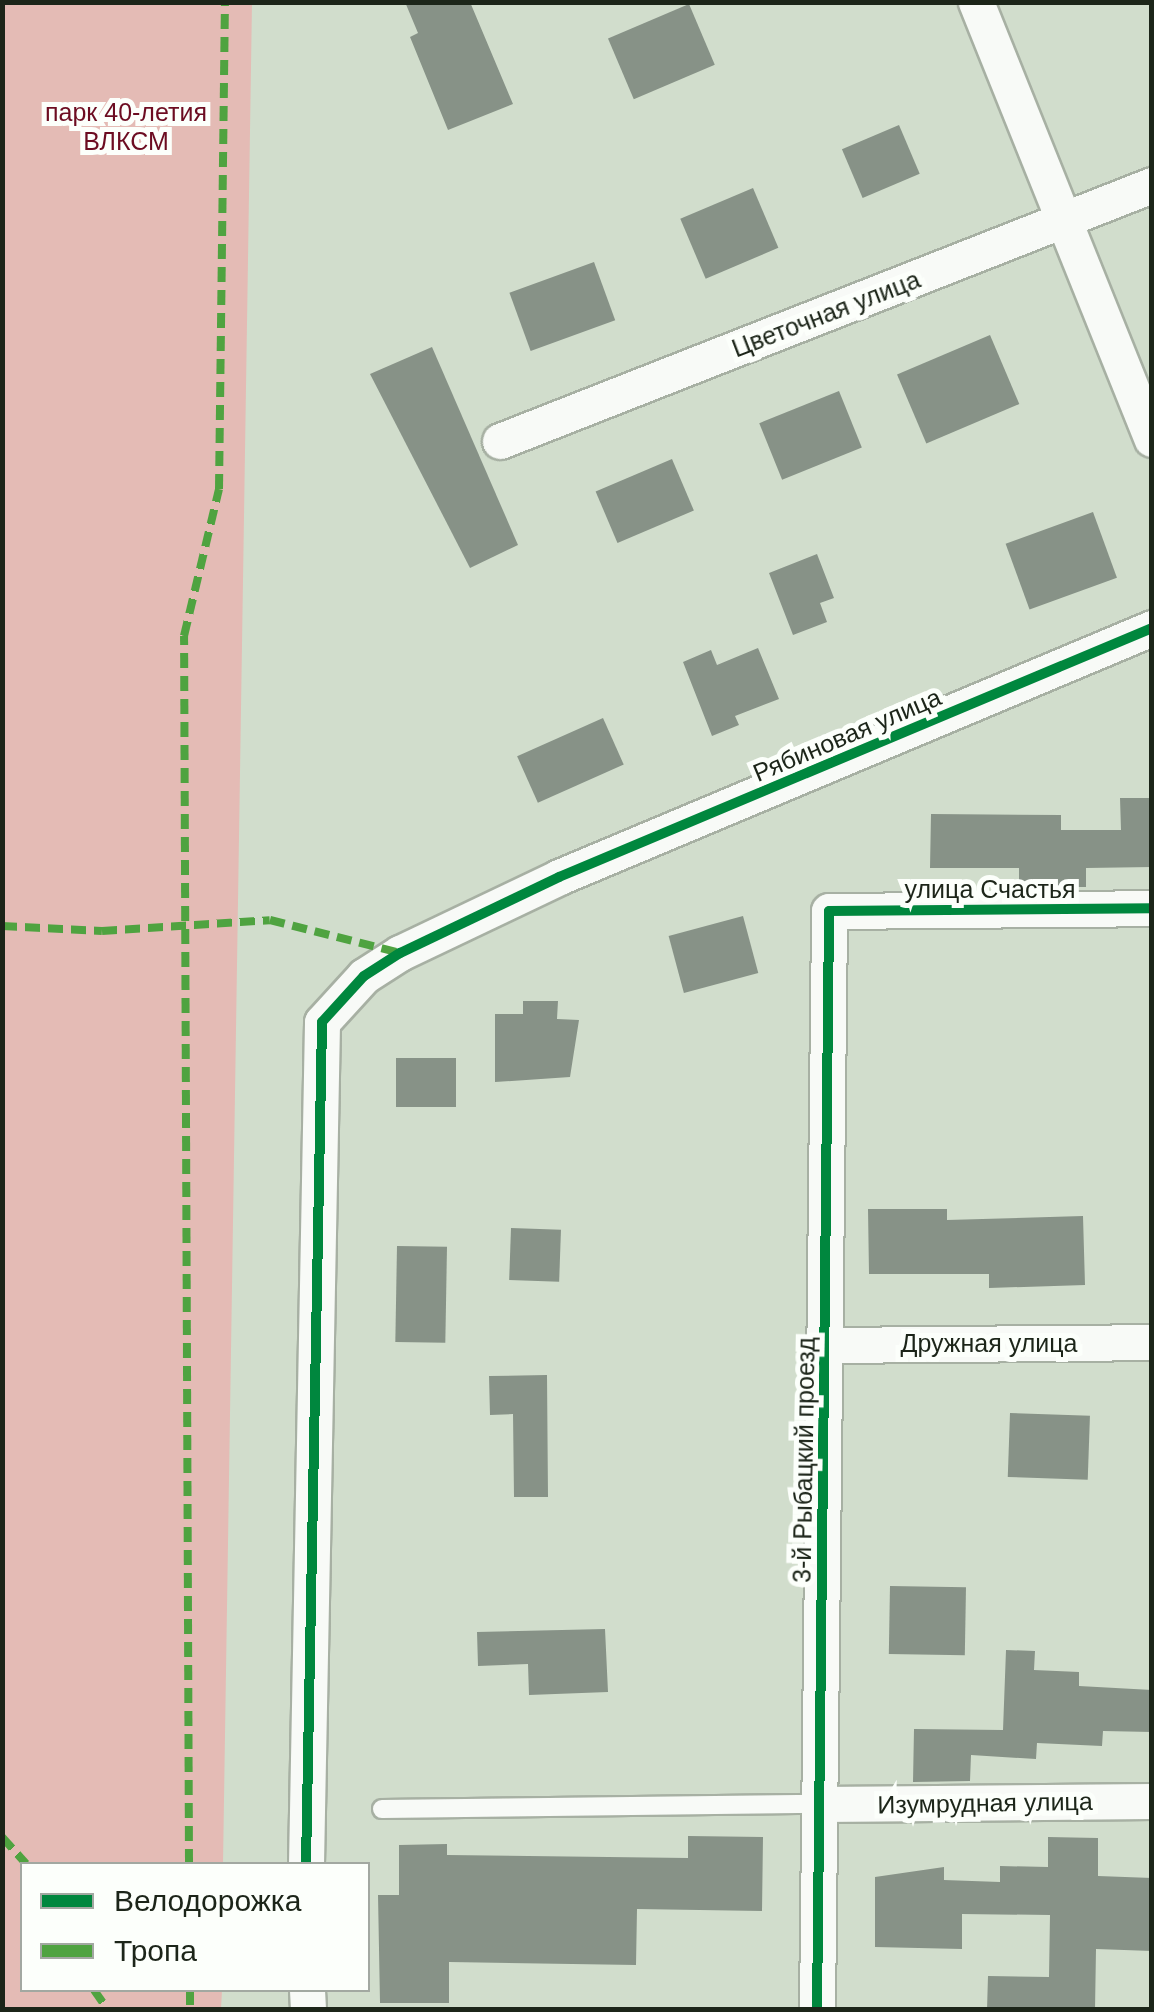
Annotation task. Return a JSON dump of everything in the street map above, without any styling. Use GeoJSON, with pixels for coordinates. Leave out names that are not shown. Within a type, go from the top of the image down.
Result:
{"type":"FeatureCollection","features":[{"type":"Feature","properties":{"kind":"street"},"geometry":{"type":"LineString","coordinates":[[976,2],[1152,440]]}},
{"type":"Feature","properties":{"kind":"street","name":"Цветочная улица"},"geometry":{"type":"LineString","coordinates":[[500,442],[1152,185]]}},
{"type":"Feature","properties":{"kind":"street","name":"Рябиновая улица"},"geometry":{"type":"LineString","coordinates":[[306,1862],[322,1022],[364,976],[400,953],[558,878],[1152,628]]}},
{"type":"Feature","properties":{"kind":"street","name":"улица Счастья"},"geometry":{"type":"LineString","coordinates":[[829,910],[1152,908]]}},
{"type":"Feature","properties":{"kind":"street","name":"3-й Рыбацкий проезд"},"geometry":{"type":"LineString","coordinates":[[817,2010],[829,910]]}},
{"type":"Feature","properties":{"kind":"street","name":"Дружная улица"},"geometry":{"type":"LineString","coordinates":[[826,1345],[1152,1342]]}},
{"type":"Feature","properties":{"kind":"street","name":"Изумрудная улица"},"geometry":{"type":"LineString","coordinates":[[819,1804],[1152,1801]]}},
{"type":"Feature","properties":{"kind":"lane"},"geometry":{"type":"LineString","coordinates":[[382,1809],[819,1804]]}},
{"type":"Feature","properties":{"kind":"green space","name":"парк 40-летия ВЛКСМ"},"geometry":{"type":"Polygon","coordinates":[[[3,2],[252,3],[223,1862],[20,1862],[20,1992],[222,1992],[221,2009],[3,2009],[3,2]]]}},
{"type":"Feature","properties":{"kind":"building"},"geometry":{"type":"Polygon","coordinates":[[[405,2],[470,2],[513,104],[448,130],[410,37],[418,33],[405,2]]]}},
{"type":"Feature","properties":{"kind":"building"},"geometry":{"type":"Polygon","coordinates":[[[689,4],[715,65],[634,99],[608,38],[689,4]]]}},
{"type":"Feature","properties":{"kind":"building"},"geometry":{"type":"Polygon","coordinates":[[[899,125],[920,174],[863,198],[842,149],[899,125]]]}},
{"type":"Feature","properties":{"kind":"building"},"geometry":{"type":"Polygon","coordinates":[[[753,188],[778,248],[706,279],[680,219],[753,188]]]}},
{"type":"Feature","properties":{"kind":"building"},"geometry":{"type":"Polygon","coordinates":[[[594,262],[615,320],[531,351],[509,293],[594,262]]]}},
{"type":"Feature","properties":{"kind":"building"},"geometry":{"type":"Polygon","coordinates":[[[990,335],[1019,404],[926,444],[897,374],[990,335]]]}},
{"type":"Feature","properties":{"kind":"building"},"geometry":{"type":"Polygon","coordinates":[[[432,347],[518,545],[470,568],[370,374],[432,347]]]}},
{"type":"Feature","properties":{"kind":"building"},"geometry":{"type":"Polygon","coordinates":[[[839,391],[862,448],[782,480],[759,423],[839,391]]]}},
{"type":"Feature","properties":{"kind":"building"},"geometry":{"type":"Polygon","coordinates":[[[672,459],[694,511],[617,543],[596,491],[672,459]]]}},
{"type":"Feature","properties":{"kind":"building"},"geometry":{"type":"Polygon","coordinates":[[[1093,512],[1117,578],[1030,610],[1006,544],[1093,512]]]}},
{"type":"Feature","properties":{"kind":"building"},"geometry":{"type":"Polygon","coordinates":[[[817,554],[834,598],[820,603],[827,622],[793,635],[769,573],[817,554]]]}},
{"type":"Feature","properties":{"kind":"building"},"geometry":{"type":"Polygon","coordinates":[[[758,648],[779,699],[735,716],[739,725],[712,736],[683,662],[711,650],[717,665],[758,648]]]}},
{"type":"Feature","properties":{"kind":"building"},"geometry":{"type":"Polygon","coordinates":[[[603,718],[624,765],[538,803],[517,756],[603,718]]]}},
{"type":"Feature","properties":{"kind":"building"},"geometry":{"type":"Polygon","coordinates":[[[1120,798],[1152,798],[1152,867],[1086,868],[1086,887],[1019,887],[1019,868],[930,868],[931,814],[1061,815],[1061,830],[1121,830],[1120,798]]]}},
{"type":"Feature","properties":{"kind":"building"},"geometry":{"type":"Polygon","coordinates":[[[743,916],[758,973],[684,993],[669,936],[743,916]]]}},
{"type":"Feature","properties":{"kind":"building"},"geometry":{"type":"Polygon","coordinates":[[[523,1001],[558,1001],[557,1019],[579,1020],[570,1077],[495,1082],[495,1014],[523,1014],[523,1001]]]}},
{"type":"Feature","properties":{"kind":"building"},"geometry":{"type":"Polygon","coordinates":[[[396,1058],[456,1058],[456,1107],[396,1107],[396,1058]]]}},
{"type":"Feature","properties":{"kind":"building"},"geometry":{"type":"Polygon","coordinates":[[[868,1209],[947,1209],[947,1220],[1083,1216],[1085,1285],[989,1288],[989,1274],[869,1274],[868,1209]]]}},
{"type":"Feature","properties":{"kind":"building"},"geometry":{"type":"Polygon","coordinates":[[[511,1228],[561,1230],[559,1282],[509,1280],[511,1228]]]}},
{"type":"Feature","properties":{"kind":"building"},"geometry":{"type":"Polygon","coordinates":[[[397,1246],[447,1247],[445,1343],[395,1342],[397,1246]]]}},
{"type":"Feature","properties":{"kind":"building"},"geometry":{"type":"Polygon","coordinates":[[[547,1375],[548,1497],[514,1497],[513,1414],[490,1415],[489,1376],[547,1375]]]}},
{"type":"Feature","properties":{"kind":"building"},"geometry":{"type":"Polygon","coordinates":[[[1010,1413],[1090,1416],[1088,1480],[1008,1477],[1010,1413]]]}},
{"type":"Feature","properties":{"kind":"building"},"geometry":{"type":"Polygon","coordinates":[[[890,1586],[966,1587],[965,1655],[889,1654],[890,1586]]]}},
{"type":"Feature","properties":{"kind":"building"},"geometry":{"type":"Polygon","coordinates":[[[605,1629],[608,1692],[529,1695],[528,1664],[478,1666],[477,1632],[605,1629]]]}},
{"type":"Feature","properties":{"kind":"building"},"geometry":{"type":"Polygon","coordinates":[[[1006,1650],[1035,1651],[1034,1670],[1079,1672],[1079,1686],[1152,1690],[1152,1732],[1103,1731],[1102,1746],[1037,1743],[1036,1759],[971,1755],[970,1781],[913,1782],[914,1729],[1003,1730],[1006,1650]]]}},
{"type":"Feature","properties":{"kind":"building"},"geometry":{"type":"Polygon","coordinates":[[[688,1836],[763,1837],[762,1911],[637,1909],[636,1965],[449,1962],[449,2003],[380,2003],[378,1895],[399,1895],[399,1845],[447,1844],[447,1855],[688,1858],[688,1836]]]}},
{"type":"Feature","properties":{"kind":"building"},"geometry":{"type":"Polygon","coordinates":[[[1048,1837],[1098,1838],[1098,1876],[1152,1878],[1152,1951],[1096,1949],[1095,2010],[987,2010],[988,1976],[1049,1977],[1050,1915],[962,1914],[962,1949],[875,1947],[875,1877],[944,1867],[944,1880],[1000,1882],[1000,1866],[1048,1867],[1048,1837]]]}},
{"type":"Feature","properties":{"kind":"marked path"},"geometry":{"type":"LineString","coordinates":[[189,1862],[184,636],[219,489],[225,2]]}},
{"type":"Feature","properties":{"kind":"marked path"},"geometry":{"type":"LineString","coordinates":[[2,926],[102,931],[270,920],[400,953]]}},
{"type":"Feature","properties":{"kind":"marked path"},"geometry":{"type":"LineString","coordinates":[[2,1837],[24,1862]]}},
{"type":"Feature","properties":{"kind":"marked path"},"geometry":{"type":"LineString","coordinates":[[95,1992],[108,2010]]}},
{"type":"Feature","properties":{"kind":"marked path"},"geometry":{"type":"LineString","coordinates":[[190,1992],[190,2010]]}},
{"type":"Feature","properties":{"kind":"cycle path"},"geometry":{"type":"LineString","coordinates":[[306,1862],[322,1022],[364,976],[400,953],[559,877],[1152,628]]}},
{"type":"Feature","properties":{"kind":"cycle path"},"geometry":{"type":"LineString","coordinates":[[817,2010],[829,911],[1152,908]]}}]}
